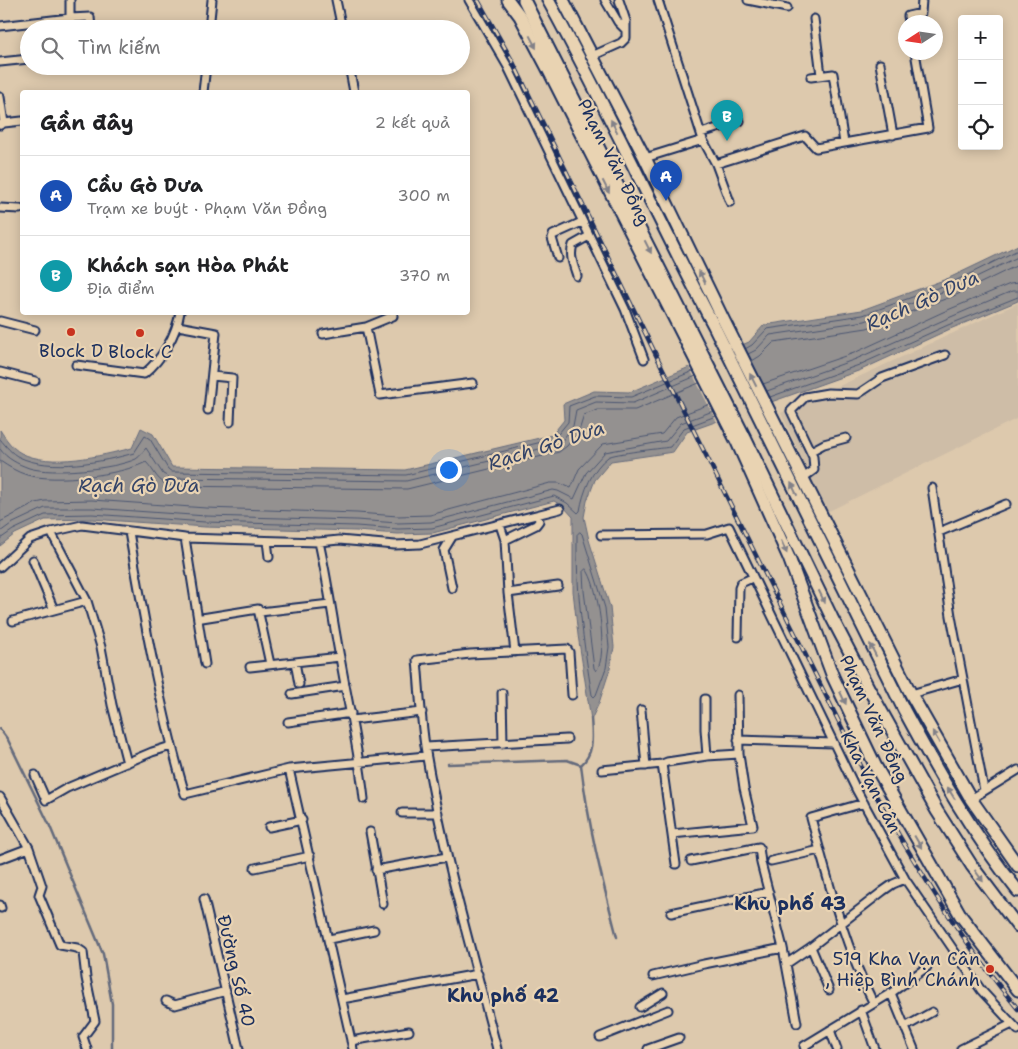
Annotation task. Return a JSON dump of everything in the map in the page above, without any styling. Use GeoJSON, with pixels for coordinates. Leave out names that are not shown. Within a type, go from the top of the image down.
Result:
{"type":"FeatureCollection","features":[{"type":"Feature","properties":{"kind":"main road","name":"Phạm Văn Đồng"},"geometry":{"type":"LineString","coordinates":[[508,0],[520,16],[689,339]]}},
{"type":"Feature","properties":{"kind":"main road","name":"Phạm Văn Đồng"},"geometry":{"type":"LineString","coordinates":[[524,0],[689,339]]}},
{"type":"Feature","properties":{"kind":"main road","name":"Phạm Văn Đồng"},"geometry":{"type":"LineString","coordinates":[[548,0],[583,63],[684,269],[719,323]]}},
{"type":"Feature","properties":{"kind":"main road","name":"Phạm Văn Đồng"},"geometry":{"type":"LineString","coordinates":[[564,0],[645,158],[719,323]]}},
{"type":"Feature","properties":{"kind":"main road"},"geometry":{"type":"LineString","coordinates":[[719,323],[770,426],[803,478],[911,694],[971,799],[1018,866]]}},
{"type":"Feature","properties":{"kind":"main road"},"geometry":{"type":"LineString","coordinates":[[689,339],[741,440],[754,459],[764,502]]}},
{"type":"Feature","properties":{"kind":"main road","name":"Phạm Văn Đồng"},"geometry":{"type":"LineString","coordinates":[[770,426],[867,637],[935,767],[969,822],[1018,891]]}},
{"type":"Feature","properties":{"kind":"main road","name":"Phạm Văn Đồng"},"geometry":{"type":"LineString","coordinates":[[741,440],[764,502],[789,558],[833,677],[876,767],[961,916],[1018,990]]}},
{"type":"Feature","properties":{"kind":"main road","name":"Phạm Văn Đồng"},"geometry":{"type":"LineString","coordinates":[[754,459],[832,618],[937,811],[972,866],[1018,927]]}},
{"type":"Feature","properties":{"kind":"street"},"geometry":{"type":"LineString","coordinates":[[70,0],[70,18]]}},
{"type":"Feature","properties":{"kind":"street"},"geometry":{"type":"LineString","coordinates":[[210,20],[212,0]]}},
{"type":"Feature","properties":{"kind":"street"},"geometry":{"type":"LineString","coordinates":[[336,0],[340,20]]}},
{"type":"Feature","properties":{"kind":"street"},"geometry":{"type":"LineString","coordinates":[[469,0],[508,67],[624,309],[644,359]]}},
{"type":"Feature","properties":{"kind":"street"},"geometry":{"type":"LineString","coordinates":[[605,0],[618,22],[626,29]]}},
{"type":"Feature","properties":{"kind":"street"},"geometry":{"type":"LineString","coordinates":[[592,56],[621,43],[626,38],[626,21],[619,0]]}},
{"type":"Feature","properties":{"kind":"street"},"geometry":{"type":"LineString","coordinates":[[658,0],[702,137],[716,164],[730,202]]}},
{"type":"Feature","properties":{"kind":"street"},"geometry":{"type":"LineString","coordinates":[[748,0],[788,8]]}},
{"type":"Feature","properties":{"kind":"street"},"geometry":{"type":"LineString","coordinates":[[912,15],[921,13],[922,0]]}},
{"type":"Feature","properties":{"kind":"street"},"geometry":{"type":"LineString","coordinates":[[52,20],[90,17],[90,20]]}},
{"type":"Feature","properties":{"kind":"street"},"geometry":{"type":"LineString","coordinates":[[814,20],[821,75]]}},
{"type":"Feature","properties":{"kind":"street"},"geometry":{"type":"LineString","coordinates":[[0,26],[20,24]]}},
{"type":"Feature","properties":{"kind":"street"},"geometry":{"type":"LineString","coordinates":[[0,62],[20,60]]}},
{"type":"Feature","properties":{"kind":"street"},"geometry":{"type":"LineString","coordinates":[[716,164],[805,136],[816,148],[928,128],[915,60]]}},
{"type":"Feature","properties":{"kind":"street"},"geometry":{"type":"LineString","coordinates":[[880,64],[893,135]]}},
{"type":"Feature","properties":{"kind":"street"},"geometry":{"type":"LineString","coordinates":[[811,77],[833,74],[844,143]]}},
{"type":"Feature","properties":{"kind":"street"},"geometry":{"type":"LineString","coordinates":[[203,90],[205,75]]}},
{"type":"Feature","properties":{"kind":"street"},"geometry":{"type":"LineString","coordinates":[[351,75],[354,90]]}},
{"type":"Feature","properties":{"kind":"street"},"geometry":{"type":"LineString","coordinates":[[0,97],[2,124],[20,121]]}},
{"type":"Feature","properties":{"kind":"street"},"geometry":{"type":"LineString","coordinates":[[645,158],[740,121]]}},
{"type":"Feature","properties":{"kind":"street"},"geometry":{"type":"LineString","coordinates":[[0,208],[20,209]]}},
{"type":"Feature","properties":{"kind":"street"},"geometry":{"type":"LineString","coordinates":[[558,258],[552,238],[553,235],[582,222]]}},
{"type":"Feature","properties":{"kind":"street"},"geometry":{"type":"LineString","coordinates":[[577,276],[571,250],[573,245],[589,236]]}},
{"type":"Feature","properties":{"kind":"street"},"geometry":{"type":"LineString","coordinates":[[76,365],[144,374],[155,365],[178,326],[180,315]]}},
{"type":"Feature","properties":{"kind":"street"},"geometry":{"type":"LineString","coordinates":[[323,334],[366,327],[393,315]]}},
{"type":"Feature","properties":{"kind":"street"},"geometry":{"type":"LineString","coordinates":[[0,321],[35,330]]}},
{"type":"Feature","properties":{"kind":"street"},"geometry":{"type":"LineString","coordinates":[[178,326],[216,333],[208,410]]}},
{"type":"Feature","properties":{"kind":"street"},"geometry":{"type":"LineString","coordinates":[[366,327],[380,395],[472,384]]}},
{"type":"Feature","properties":{"kind":"street"},"geometry":{"type":"LineString","coordinates":[[803,478],[814,470],[813,457],[791,411],[806,397],[828,393],[858,394],[882,378],[945,355]]}},
{"type":"Feature","properties":{"kind":"street"},"geometry":{"type":"LineString","coordinates":[[0,372],[35,381]]}},
{"type":"Feature","properties":{"kind":"street"},"geometry":{"type":"LineString","coordinates":[[212,376],[232,378],[230,422]]}},
{"type":"Feature","properties":{"kind":"street"},"geometry":{"type":"LineString","coordinates":[[811,451],[824,444],[846,438]]}},
{"type":"Feature","properties":{"kind":"street"},"geometry":{"type":"LineString","coordinates":[[932,488],[950,616],[984,790]]}},
{"type":"Feature","properties":{"kind":"street"},"geometry":{"type":"LineString","coordinates":[[938,532],[1006,504]]}},
{"type":"Feature","properties":{"kind":"street"},"geometry":{"type":"LineString","coordinates":[[0,567],[30,540],[51,532],[82,525],[185,538],[319,542],[339,540],[395,545],[420,544],[560,509]]}},
{"type":"Feature","properties":{"kind":"street"},"geometry":{"type":"LineString","coordinates":[[505,540],[536,525],[539,521],[538,515]]}},
{"type":"Feature","properties":{"kind":"street"},"geometry":{"type":"LineString","coordinates":[[500,525],[505,540],[508,594],[515,652]]}},
{"type":"Feature","properties":{"kind":"street","name":"Kha Vạn Cân"},"geometry":{"type":"LineString","coordinates":[[601,535],[707,534],[728,527],[833,743],[905,879],[981,990],[1018,1030]]}},
{"type":"Feature","properties":{"kind":"street"},"geometry":{"type":"LineString","coordinates":[[51,532],[87,601],[101,647],[112,705],[127,763]]}},
{"type":"Feature","properties":{"kind":"street"},"geometry":{"type":"LineString","coordinates":[[129,532],[145,622],[171,746],[185,794],[290,769],[426,756]]}},
{"type":"Feature","properties":{"kind":"street"},"geometry":{"type":"LineString","coordinates":[[452,537],[444,550],[452,588]]}},
{"type":"Feature","properties":{"kind":"street"},"geometry":{"type":"LineString","coordinates":[[185,538],[206,664]]}},
{"type":"Feature","properties":{"kind":"street"},"geometry":{"type":"LineString","coordinates":[[267,541],[269,557]]}},
{"type":"Feature","properties":{"kind":"street"},"geometry":{"type":"LineString","coordinates":[[319,542],[327,576],[330,604],[360,762],[364,799]]}},
{"type":"Feature","properties":{"kind":"street"},"geometry":{"type":"LineString","coordinates":[[33,560],[54,610]]}},
{"type":"Feature","properties":{"kind":"street"},"geometry":{"type":"LineString","coordinates":[[738,636],[739,588],[741,583],[752,578]]}},
{"type":"Feature","properties":{"kind":"street"},"geometry":{"type":"LineString","coordinates":[[508,594],[558,586]]}},
{"type":"Feature","properties":{"kind":"street"},"geometry":{"type":"LineString","coordinates":[[13,621],[87,601]]}},
{"type":"Feature","properties":{"kind":"street"},"geometry":{"type":"LineString","coordinates":[[202,618],[256,609],[260,612],[330,604]]}},
{"type":"Feature","properties":{"kind":"street"},"geometry":{"type":"LineString","coordinates":[[260,612],[270,664]]}},
{"type":"Feature","properties":{"kind":"street"},"geometry":{"type":"LineString","coordinates":[[496,1049],[447,857],[426,756],[417,660],[470,654],[567,649],[570,652],[572,695]]}},
{"type":"Feature","properties":{"kind":"street"},"geometry":{"type":"LineString","coordinates":[[250,668],[270,664],[340,657]]}},
{"type":"Feature","properties":{"kind":"street"},"geometry":{"type":"LineString","coordinates":[[295,662],[299,684]]}},
{"type":"Feature","properties":{"kind":"street"},"geometry":{"type":"LineString","coordinates":[[911,694],[963,679]]}},
{"type":"Feature","properties":{"kind":"street"},"geometry":{"type":"LineString","coordinates":[[292,694],[345,686]]}},
{"type":"Feature","properties":{"kind":"street"},"geometry":{"type":"LineString","coordinates":[[502,693],[503,744]]}},
{"type":"Feature","properties":{"kind":"street"},"geometry":{"type":"LineString","coordinates":[[672,834],[753,826],[744,788],[739,754],[738,695]]}},
{"type":"Feature","properties":{"kind":"street"},"geometry":{"type":"LineString","coordinates":[[705,698],[707,756]]}},
{"type":"Feature","properties":{"kind":"street"},"geometry":{"type":"LineString","coordinates":[[641,710],[646,766]]}},
{"type":"Feature","properties":{"kind":"street"},"geometry":{"type":"LineString","coordinates":[[288,722],[422,712]]}},
{"type":"Feature","properties":{"kind":"street"},"geometry":{"type":"LineString","coordinates":[[426,747],[567,739]]}},
{"type":"Feature","properties":{"kind":"street"},"geometry":{"type":"LineString","coordinates":[[738,740],[833,743]]}},
{"type":"Feature","properties":{"kind":"street"},"geometry":{"type":"LineString","coordinates":[[35,775],[46,800],[60,794],[67,788],[152,752],[171,746]]}},
{"type":"Feature","properties":{"kind":"street"},"geometry":{"type":"LineString","coordinates":[[602,770],[662,764],[707,756],[739,754]]}},
{"type":"Feature","properties":{"kind":"street"},"geometry":{"type":"LineString","coordinates":[[662,764],[676,864]]}},
{"type":"Feature","properties":{"kind":"street"},"geometry":{"type":"LineString","coordinates":[[290,769],[352,1045],[409,1031]]}},
{"type":"Feature","properties":{"kind":"street"},"geometry":{"type":"LineString","coordinates":[[971,799],[1018,770]]}},
{"type":"Feature","properties":{"kind":"street"},"geometry":{"type":"LineString","coordinates":[[0,797],[29,848],[42,886],[39,896],[60,945],[77,948],[83,952],[95,1021],[83,1037],[87,1049]]}},
{"type":"Feature","properties":{"kind":"street"},"geometry":{"type":"LineString","coordinates":[[864,803],[811,818],[842,924],[862,979],[873,1002]]}},
{"type":"Feature","properties":{"kind":"street"},"geometry":{"type":"LineString","coordinates":[[402,813],[438,813]]}},
{"type":"Feature","properties":{"kind":"street"},"geometry":{"type":"LineString","coordinates":[[269,827],[302,820]]}},
{"type":"Feature","properties":{"kind":"street"},"geometry":{"type":"LineString","coordinates":[[370,832],[383,904]]}},
{"type":"Feature","properties":{"kind":"street"},"geometry":{"type":"LineString","coordinates":[[691,861],[759,847],[783,948],[797,1023]]}},
{"type":"Feature","properties":{"kind":"street"},"geometry":{"type":"LineString","coordinates":[[0,860],[29,848]]}},
{"type":"Feature","properties":{"kind":"street"},"geometry":{"type":"LineString","coordinates":[[771,861],[820,850]]}},
{"type":"Feature","properties":{"kind":"street"},"geometry":{"type":"LineString","coordinates":[[255,868],[310,856]]}},
{"type":"Feature","properties":{"kind":"street"},"geometry":{"type":"LineString","coordinates":[[376,870],[447,857]]}},
{"type":"Feature","properties":{"kind":"street"},"geometry":{"type":"LineString","coordinates":[[786,964],[842,924],[883,891],[905,879]]}},
{"type":"Feature","properties":{"kind":"street"},"geometry":{"type":"LineString","coordinates":[[671,913],[769,892]]}},
{"type":"Feature","properties":{"kind":"street","name":"Đường Số 40"},"geometry":{"type":"LineString","coordinates":[[204,899],[239,1049]]}},
{"type":"Feature","properties":{"kind":"street"},"geometry":{"type":"LineString","coordinates":[[329,939],[374,930]]}},
{"type":"Feature","properties":{"kind":"street"},"geometry":{"type":"LineString","coordinates":[[811,947],[828,990]]}},
{"type":"Feature","properties":{"kind":"street"},"geometry":{"type":"LineString","coordinates":[[652,976],[783,948]]}},
{"type":"Feature","properties":{"kind":"street"},"geometry":{"type":"LineString","coordinates":[[805,1049],[804,1046],[890,993],[927,967]]}},
{"type":"Feature","properties":{"kind":"street"},"geometry":{"type":"LineString","coordinates":[[342,999],[478,974]]}},
{"type":"Feature","properties":{"kind":"street"},"geometry":{"type":"LineString","coordinates":[[166,1001],[175,1005],[226,991]]}},
{"type":"Feature","properties":{"kind":"street"},"geometry":{"type":"LineString","coordinates":[[640,1007],[663,993]]}},
{"type":"Feature","properties":{"kind":"street"},"geometry":{"type":"LineString","coordinates":[[890,993],[914,1049]]}},
{"type":"Feature","properties":{"kind":"street"},"geometry":{"type":"LineString","coordinates":[[600,1037],[668,1010]]}},
{"type":"Feature","properties":{"kind":"street"},"geometry":{"type":"LineString","coordinates":[[861,1010],[875,1049]]}},
{"type":"Feature","properties":{"kind":"street"},"geometry":{"type":"LineString","coordinates":[[905,1027],[932,1012]]}},
{"type":"Feature","properties":{"kind":"street"},"geometry":{"type":"LineString","coordinates":[[961,1049],[1012,1024]]}},
{"type":"Feature","properties":{"kind":"street"},"geometry":{"type":"LineString","coordinates":[[830,1030],[837,1049]]}},
{"type":"Feature","properties":{"kind":"street"},"geometry":{"type":"LineString","coordinates":[[648,1049],[679,1038]]}},
{"type":"Feature","properties":{"kind":"shaded area"},"geometry":{"type":"Polygon","coordinates":[[[1018,303],[1018,418],[827,512],[781,413],[1018,303]]]}},
{"type":"Feature","properties":{"kind":"water","name":"Rạch Gò Dưa"},"geometry":{"type":"Polygon","coordinates":[[[1018,245],[1018,301],[950,329],[861,370],[687,432],[673,452],[611,461],[595,480],[587,501],[584,517],[589,540],[610,607],[614,647],[610,669],[599,703],[591,720],[573,591],[573,517],[564,507],[554,501],[433,533],[398,534],[205,527],[92,519],[45,520],[15,534],[0,546],[0,430],[9,443],[21,453],[47,460],[91,457],[132,448],[141,428],[153,434],[172,467],[405,470],[552,435],[564,420],[563,404],[594,391],[630,392],[749,342],[764,325],[862,310],[949,278],[1018,245]]]}},
{"type":"Feature","properties":{"kind":"pier"},"geometry":{"type":"Polygon","coordinates":[[[739,343],[771,404],[718,424],[688,365],[739,343]]]}},
{"type":"Feature","properties":{"kind":"waterway"},"geometry":{"type":"LineString","coordinates":[[591,718],[591,749],[581,765],[592,830],[617,937]]}},
{"type":"Feature","properties":{"kind":"waterway"},"geometry":{"type":"LineString","coordinates":[[0,729],[8,740],[49,824],[103,954],[112,1004],[112,1049]]}},
{"type":"Feature","properties":{"kind":"waterway"},"geometry":{"type":"LineString","coordinates":[[448,764],[567,760],[581,765]]}},
{"type":"Feature","properties":{"kind":"railway"},"geometry":{"type":"LineString","coordinates":[[478,0],[513,62],[654,351],[875,794],[959,931],[1018,1009]]}},
{"type":"Feature","properties":{"kind":"place","name":"Khách sạn Hòa Phát"},"geometry":{"type":"Point","coordinates":[727,141]}},
{"type":"Feature","properties":{"kind":"place","name":"Cầu Gò Dưa"},"geometry":{"type":"Point","coordinates":[666,201]}},
{"type":"Feature","properties":{"kind":"place","name":"Block D"},"geometry":{"type":"Point","coordinates":[71,332]}},
{"type":"Feature","properties":{"kind":"place","name":"Block C"},"geometry":{"type":"Point","coordinates":[140,333]}},
{"type":"Feature","properties":{"kind":"place","name":"519 Kha Vạn Cân , Hiệp Bình Chánh"},"geometry":{"type":"Point","coordinates":[990,969]}},
{"type":"Feature","properties":{"kind":"district","name":"Khu phố 43"},"geometry":{"type":"Point","coordinates":[790,903]}},
{"type":"Feature","properties":{"kind":"district","name":"Khu phố 42"},"geometry":{"type":"Point","coordinates":[503,995]}}]}
